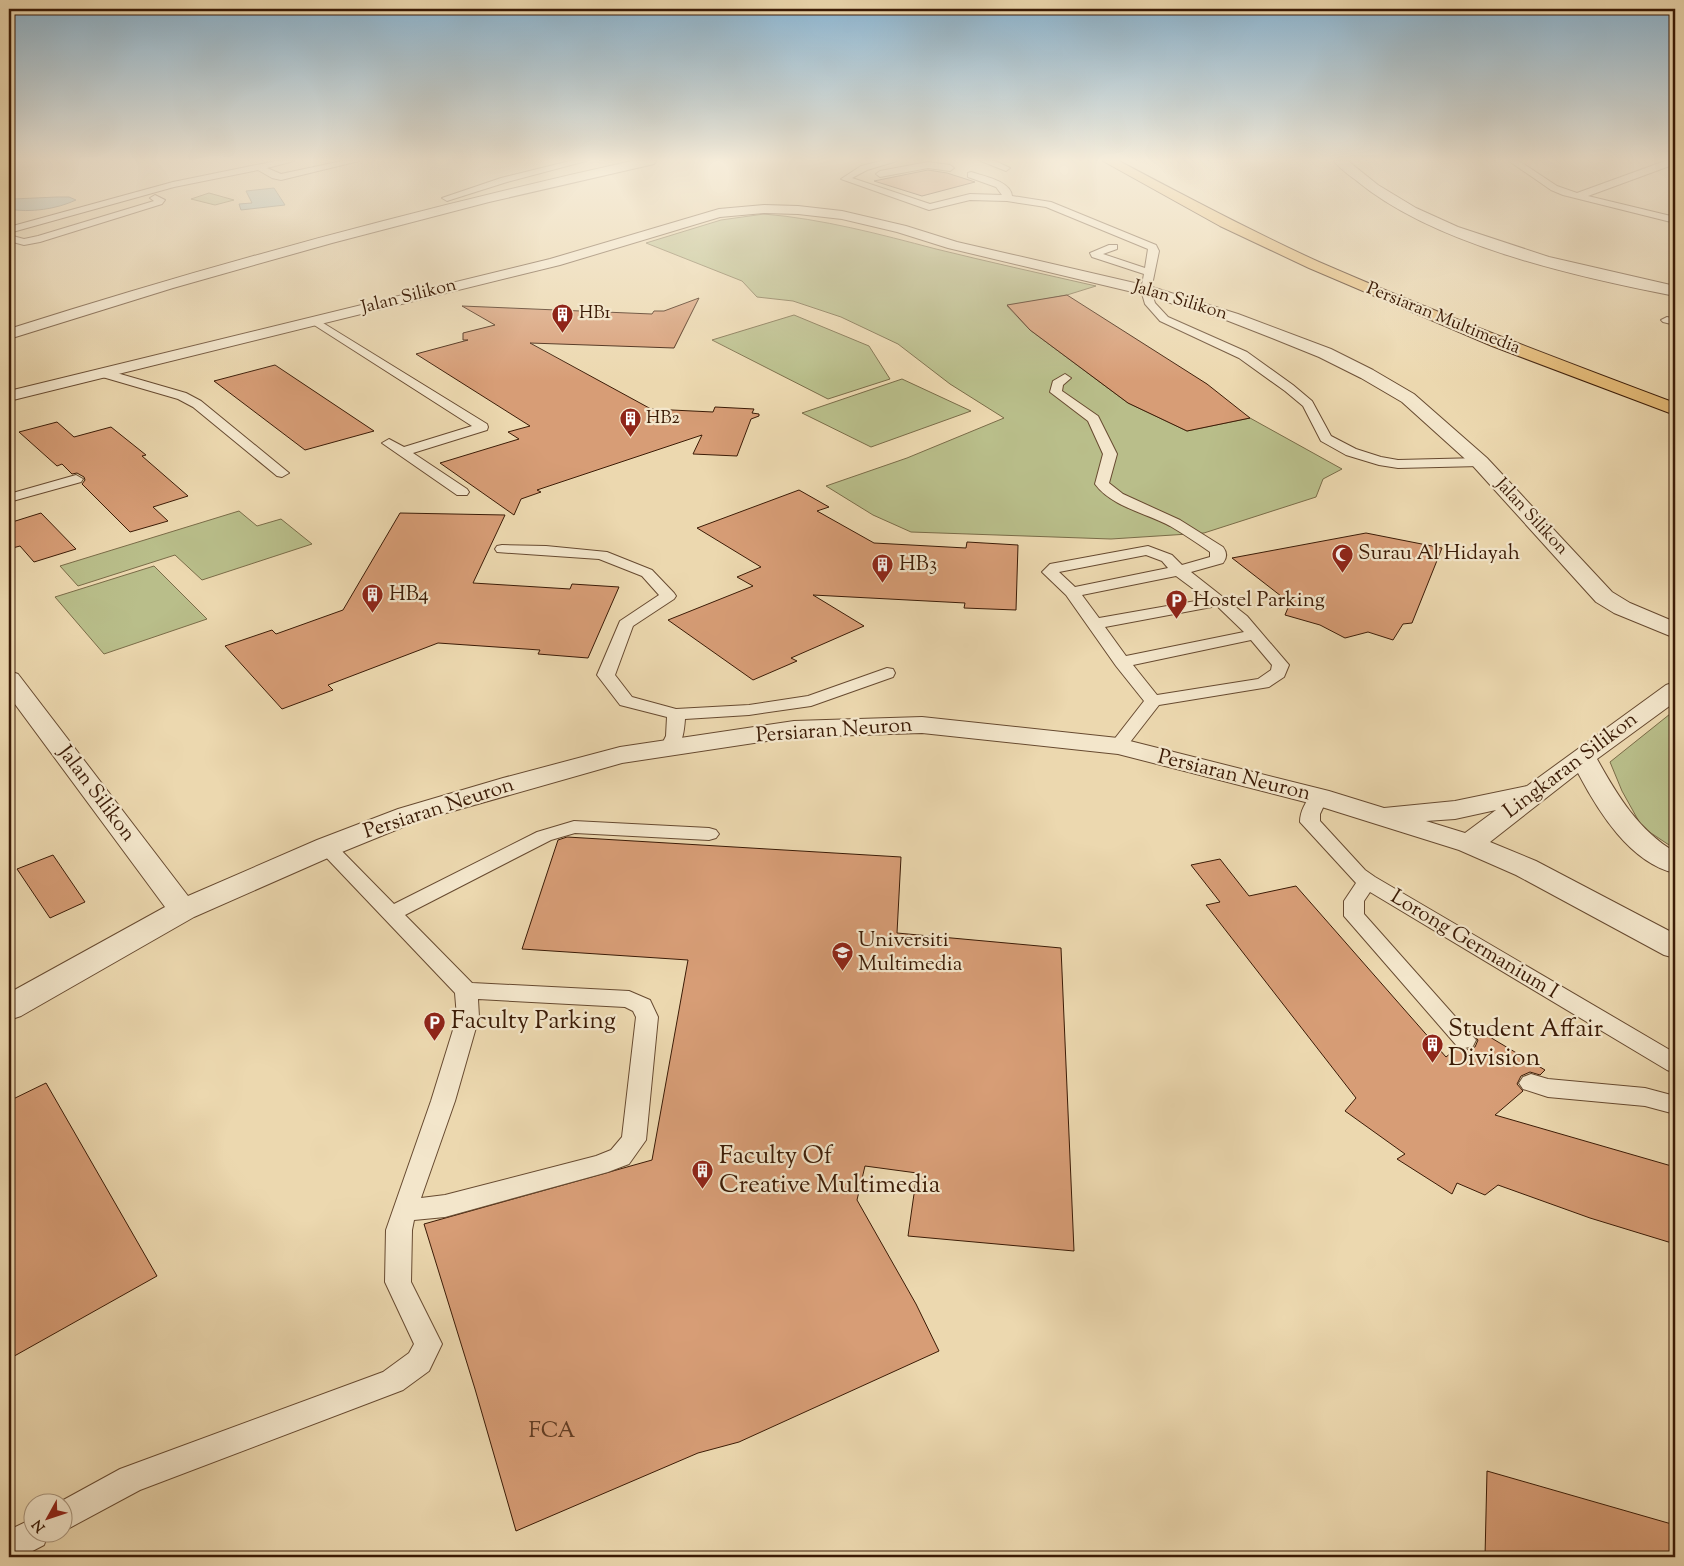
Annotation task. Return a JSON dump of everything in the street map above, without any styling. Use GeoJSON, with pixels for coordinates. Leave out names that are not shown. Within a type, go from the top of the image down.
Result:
{"type":"FeatureCollection","features":[{"type":"Feature","properties":{"kind":"main road","name":"Persiaran Multimedia"},"geometry":{"type":"LineString","coordinates":[[1248,234],[1314,265],[1498,342],[1675,409]]}},
{"type":"Feature","properties":{"kind":"main road","name":"Persiaran Multimedia"},"geometry":{"type":"LineString","coordinates":[[1284,234],[1355,268],[1438,302],[1675,393]]}},
{"type":"Feature","properties":{"kind":"street"},"geometry":{"type":"LineString","coordinates":[[9,321],[314,234]]}},
{"type":"Feature","properties":{"kind":"street"},"geometry":{"type":"LineString","coordinates":[[9,334],[349,234]]}},
{"type":"Feature","properties":{"kind":"street","name":"Jalan Silikon"},"geometry":{"type":"LineString","coordinates":[[9,396],[555,262],[648,234]]}},
{"type":"Feature","properties":{"kind":"street","name":"Jalan Silikon"},"geometry":{"type":"LineString","coordinates":[[918,234],[953,245],[1146,290],[1232,317],[1278,334],[1325,353],[1367,374],[1408,398],[1480,462],[1604,597],[1622,608],[1675,631]]}},
{"type":"Feature","properties":{"kind":"street"},"geometry":{"type":"LineString","coordinates":[[1467,234],[1567,265],[1675,290]]}},
{"type":"Feature","properties":{"kind":"street","name":"Jalan Silikon"},"geometry":{"type":"LineString","coordinates":[[9,679],[183,910]]}},
{"type":"Feature","properties":{"kind":"street","name":"Lingkaran Silikon"},"geometry":{"type":"LineString","coordinates":[[1469,844],[1582,757],[1675,690]]}},
{"type":"Feature","properties":{"kind":"street","name":"Persiaran Neuron"},"geometry":{"type":"LineString","coordinates":[[9,1008],[183,910],[327,848],[408,816],[513,784],[620,755],[794,729],[922,725],[1118,746],[1319,797],[1469,844],[1526,868],[1675,947]]}},
{"type":"Feature","properties":{"kind":"street"},"geometry":{"type":"LineString","coordinates":[[1582,757],[1610,807],[1649,848],[1675,864]]}},
{"type":"Feature","properties":{"kind":"street"},"geometry":{"type":"LineString","coordinates":[[1378,816],[1455,810],[1536,792]]}},
{"type":"Feature","properties":{"kind":"lane"},"geometry":{"type":"LineString","coordinates":[[9,238],[31,242],[56,234]]}},
{"type":"Feature","properties":{"kind":"lane"},"geometry":{"type":"LineString","coordinates":[[1121,234],[1152,247],[1154,251],[1146,290],[1150,304],[1164,319],[1243,355],[1308,404],[1326,438],[1351,452],[1398,464],[1480,462]]}},
{"type":"Feature","properties":{"kind":"lane"},"geometry":{"type":"LineString","coordinates":[[1113,247],[1096,253],[1096,255],[1150,273]]}},
{"type":"Feature","properties":{"kind":"lane"},"geometry":{"type":"LineString","coordinates":[[315,321],[482,427],[403,452]]}},
{"type":"Feature","properties":{"kind":"lane"},"geometry":{"type":"LineString","coordinates":[[103,373],[182,396],[196,404],[282,473]]}},
{"type":"Feature","properties":{"kind":"lane"},"geometry":{"type":"LineString","coordinates":[[1065,378],[1057,384],[1056,392],[1092,418],[1110,454],[1102,484],[1118,497],[1175,523],[1218,550],[1218,560],[1179,571],[1072,592]]}},
{"type":"Feature","properties":{"kind":"lane"},"geometry":{"type":"LineString","coordinates":[[389,442],[462,492]]}},
{"type":"Feature","properties":{"kind":"lane"},"geometry":{"type":"LineString","coordinates":[[9,498],[76,480]]}},
{"type":"Feature","properties":{"kind":"lane"},"geometry":{"type":"LineString","coordinates":[[502,549],[546,550],[602,555],[647,572],[668,596],[626,624],[606,675],[626,702],[676,714],[749,710],[811,701],[887,672]]}},
{"type":"Feature","properties":{"kind":"lane"},"geometry":{"type":"LineString","coordinates":[[1118,746],[1153,701],[1263,683],[1278,673],[1281,666],[1241,620],[1220,601],[1179,571],[1167,558],[1148,550],[1055,567],[1050,572],[1072,592],[1122,662],[1153,701]]}},
{"type":"Feature","properties":{"kind":"lane"},"geometry":{"type":"LineString","coordinates":[[1094,624],[1220,601]]}},
{"type":"Feature","properties":{"kind":"lane"},"geometry":{"type":"LineString","coordinates":[[1122,662],[1253,635]]}},
{"type":"Feature","properties":{"kind":"lane"},"geometry":{"type":"LineString","coordinates":[[670,748],[675,736],[676,714]]}},
{"type":"Feature","properties":{"kind":"lane","name":"Lorong Germanium I"},"geometry":{"type":"LineString","coordinates":[[1319,797],[1310,814],[1310,822],[1358,875],[1675,1064]]}},
{"type":"Feature","properties":{"kind":"lane"},"geometry":{"type":"LineString","coordinates":[[391,914],[544,836],[574,827],[709,834]]}},
{"type":"Feature","properties":{"kind":"lane"},"geometry":{"type":"LineString","coordinates":[[72,1511],[131,1479],[393,1381],[419,1362],[428,1344],[398,1282],[399,1230],[443,1101],[468,1017],[466,992],[327,848]]}},
{"type":"Feature","properties":{"kind":"lane"},"geometry":{"type":"LineString","coordinates":[[1368,882],[1354,899],[1352,907],[1354,916],[1465,1040]]}},
{"type":"Feature","properties":{"kind":"lane"},"geometry":{"type":"LineString","coordinates":[[404,1211],[445,1206],[599,1166],[620,1157],[634,1140],[648,1017],[642,1006],[629,999],[466,992]]}},
{"type":"Feature","properties":{"kind":"lane"},"geometry":{"type":"LineString","coordinates":[[1531,1083],[1548,1088],[1645,1097],[1675,1105]]}},
{"type":"Feature","properties":{"kind":"lane"},"geometry":{"type":"LineString","coordinates":[[9,1547],[22,1540]]}},
{"type":"Feature","properties":{"kind":"green space"},"geometry":{"type":"Polygon","coordinates":[[[675,234],[876,234],[1096,286],[1067,295],[1007,306],[1030,330],[1128,403],[1187,431],[1250,418],[1342,469],[1323,479],[1316,497],[1204,533],[1111,539],[911,532],[873,515],[826,486],[907,458],[1004,418],[950,384],[898,344],[841,317],[793,301],[757,297],[742,281],[646,243],[675,234]]]}},
{"type":"Feature","properties":{"kind":"green space"},"geometry":{"type":"Polygon","coordinates":[[[794,315],[869,346],[890,379],[828,399],[712,340],[794,315]]]}},
{"type":"Feature","properties":{"kind":"green space"},"geometry":{"type":"Polygon","coordinates":[[[902,379],[971,411],[871,447],[802,413],[902,379]]]}},
{"type":"Feature","properties":{"kind":"green space"},"geometry":{"type":"Polygon","coordinates":[[[239,511],[257,526],[281,519],[312,544],[202,580],[175,555],[78,586],[60,566],[239,511]]]}},
{"type":"Feature","properties":{"kind":"green space"},"geometry":{"type":"Polygon","coordinates":[[[154,566],[207,619],[104,654],[55,597],[154,566]]]}},
{"type":"Feature","properties":{"kind":"green space"},"geometry":{"type":"Polygon","coordinates":[[[1675,710],[1675,849],[1642,827],[1622,791],[1610,762],[1675,710]]]}},
{"type":"Feature","properties":{"kind":"building"},"geometry":{"type":"Polygon","coordinates":[[[1067,295],[1207,384],[1250,418],[1187,431],[1128,403],[1030,330],[1007,305],[1067,295]]]}},
{"type":"Feature","properties":{"kind":"building"},"geometry":{"type":"Polygon","coordinates":[[[699,298],[674,348],[530,343],[651,409],[713,412],[715,407],[754,409],[752,413],[759,414],[759,416],[751,419],[737,456],[693,454],[702,435],[537,490],[541,492],[521,499],[514,515],[440,463],[519,439],[508,432],[530,426],[416,354],[468,340],[463,340],[463,333],[495,325],[462,306],[652,314],[654,311],[664,311],[699,298]]]}},
{"type":"Feature","properties":{"kind":"building"},"geometry":{"type":"Polygon","coordinates":[[[275,365],[374,431],[305,450],[214,381],[275,365]]]}},
{"type":"Feature","properties":{"kind":"building"},"geometry":{"type":"Polygon","coordinates":[[[57,422],[74,437],[111,427],[146,455],[142,456],[188,496],[153,507],[168,521],[130,532],[82,484],[85,480],[84,477],[77,473],[72,474],[62,464],[57,466],[19,432],[57,422]]]}},
{"type":"Feature","properties":{"kind":"building","name":"HB3"},"geometry":{"type":"Polygon","coordinates":[[[799,490],[829,507],[817,511],[874,543],[966,548],[967,542],[1018,545],[1016,610],[964,608],[965,603],[813,595],[864,626],[791,658],[797,661],[753,680],[668,620],[753,586],[737,577],[761,567],[697,528],[799,490]]]}},
{"type":"Feature","properties":{"kind":"building"},"geometry":{"type":"Polygon","coordinates":[[[41,513],[76,549],[34,562],[20,546],[9,549],[9,523],[41,513]]]}},
{"type":"Feature","properties":{"kind":"building","name":"HB4"},"geometry":{"type":"Polygon","coordinates":[[[400,513],[505,515],[473,583],[570,589],[572,584],[619,587],[588,658],[538,654],[540,650],[438,643],[328,685],[333,690],[282,709],[225,646],[272,630],[276,634],[343,610],[400,513]]]}},
{"type":"Feature","properties":{"kind":"building","name":"Surau Al Hidayah"},"geometry":{"type":"Polygon","coordinates":[[[1366,533],[1442,548],[1412,623],[1403,624],[1393,640],[1368,632],[1345,638],[1320,625],[1285,615],[1290,603],[1232,558],[1366,533]]]}},
{"type":"Feature","properties":{"kind":"building","name":"Faculty Of Creative Multimedia"},"geometry":{"type":"Polygon","coordinates":[[[567,837],[901,857],[897,933],[1061,948],[1074,1251],[908,1236],[917,1173],[865,1166],[857,1200],[916,1304],[939,1351],[739,1442],[698,1453],[516,1531],[424,1224],[652,1160],[688,960],[522,949],[558,840],[567,837]]]}},
{"type":"Feature","properties":{"kind":"building"},"geometry":{"type":"Polygon","coordinates":[[[53,855],[85,902],[50,918],[17,869],[53,855]]]}},
{"type":"Feature","properties":{"kind":"building","name":"Student Affair Division"},"geometry":{"type":"Polygon","coordinates":[[[1220,859],[1249,896],[1296,886],[1446,1057],[1457,1048],[1465,1050],[1475,1047],[1478,1040],[1473,1034],[1478,1030],[1545,1070],[1540,1075],[1530,1072],[1521,1076],[1517,1084],[1523,1091],[1495,1115],[1675,1167],[1675,1244],[1590,1218],[1498,1185],[1485,1195],[1457,1183],[1452,1194],[1397,1159],[1405,1154],[1345,1111],[1356,1098],[1206,905],[1220,902],[1191,865],[1220,859]]]}},
{"type":"Feature","properties":{"kind":"building"},"geometry":{"type":"Polygon","coordinates":[[[46,1083],[157,1276],[9,1359],[9,1101],[46,1083]]]}},
{"type":"Feature","properties":{"kind":"building"},"geometry":{"type":"Polygon","coordinates":[[[1487,1471],[1675,1525],[1675,1557],[1485,1557],[1487,1471]]]}},
{"type":"Feature","properties":{"kind":"place","name":"HB1"},"geometry":{"type":"Point","coordinates":[563,333]}},
{"type":"Feature","properties":{"kind":"place","name":"HB2"},"geometry":{"type":"Point","coordinates":[630,438]}},
{"type":"Feature","properties":{"kind":"place","name":"Surau Al Hidayah"},"geometry":{"type":"Point","coordinates":[1342,573]}},
{"type":"Feature","properties":{"kind":"place","name":"HB3"},"geometry":{"type":"Point","coordinates":[883,584]}},
{"type":"Feature","properties":{"kind":"place","name":"HB4"},"geometry":{"type":"Point","coordinates":[373,614]}},
{"type":"Feature","properties":{"kind":"place","name":"Hostel Parking"},"geometry":{"type":"Point","coordinates":[1177,620]}},
{"type":"Feature","properties":{"kind":"place","name":"Universiti Multimedia"},"geometry":{"type":"Point","coordinates":[842,972]}},
{"type":"Feature","properties":{"kind":"place","name":"Faculty Parking"},"geometry":{"type":"Point","coordinates":[435,1041]}},
{"type":"Feature","properties":{"kind":"place","name":"Student Affair Division"},"geometry":{"type":"Point","coordinates":[1432,1063]}},
{"type":"Feature","properties":{"kind":"place","name":"Faculty Of Creative Multimedia"},"geometry":{"type":"Point","coordinates":[703,1190]}}]}
